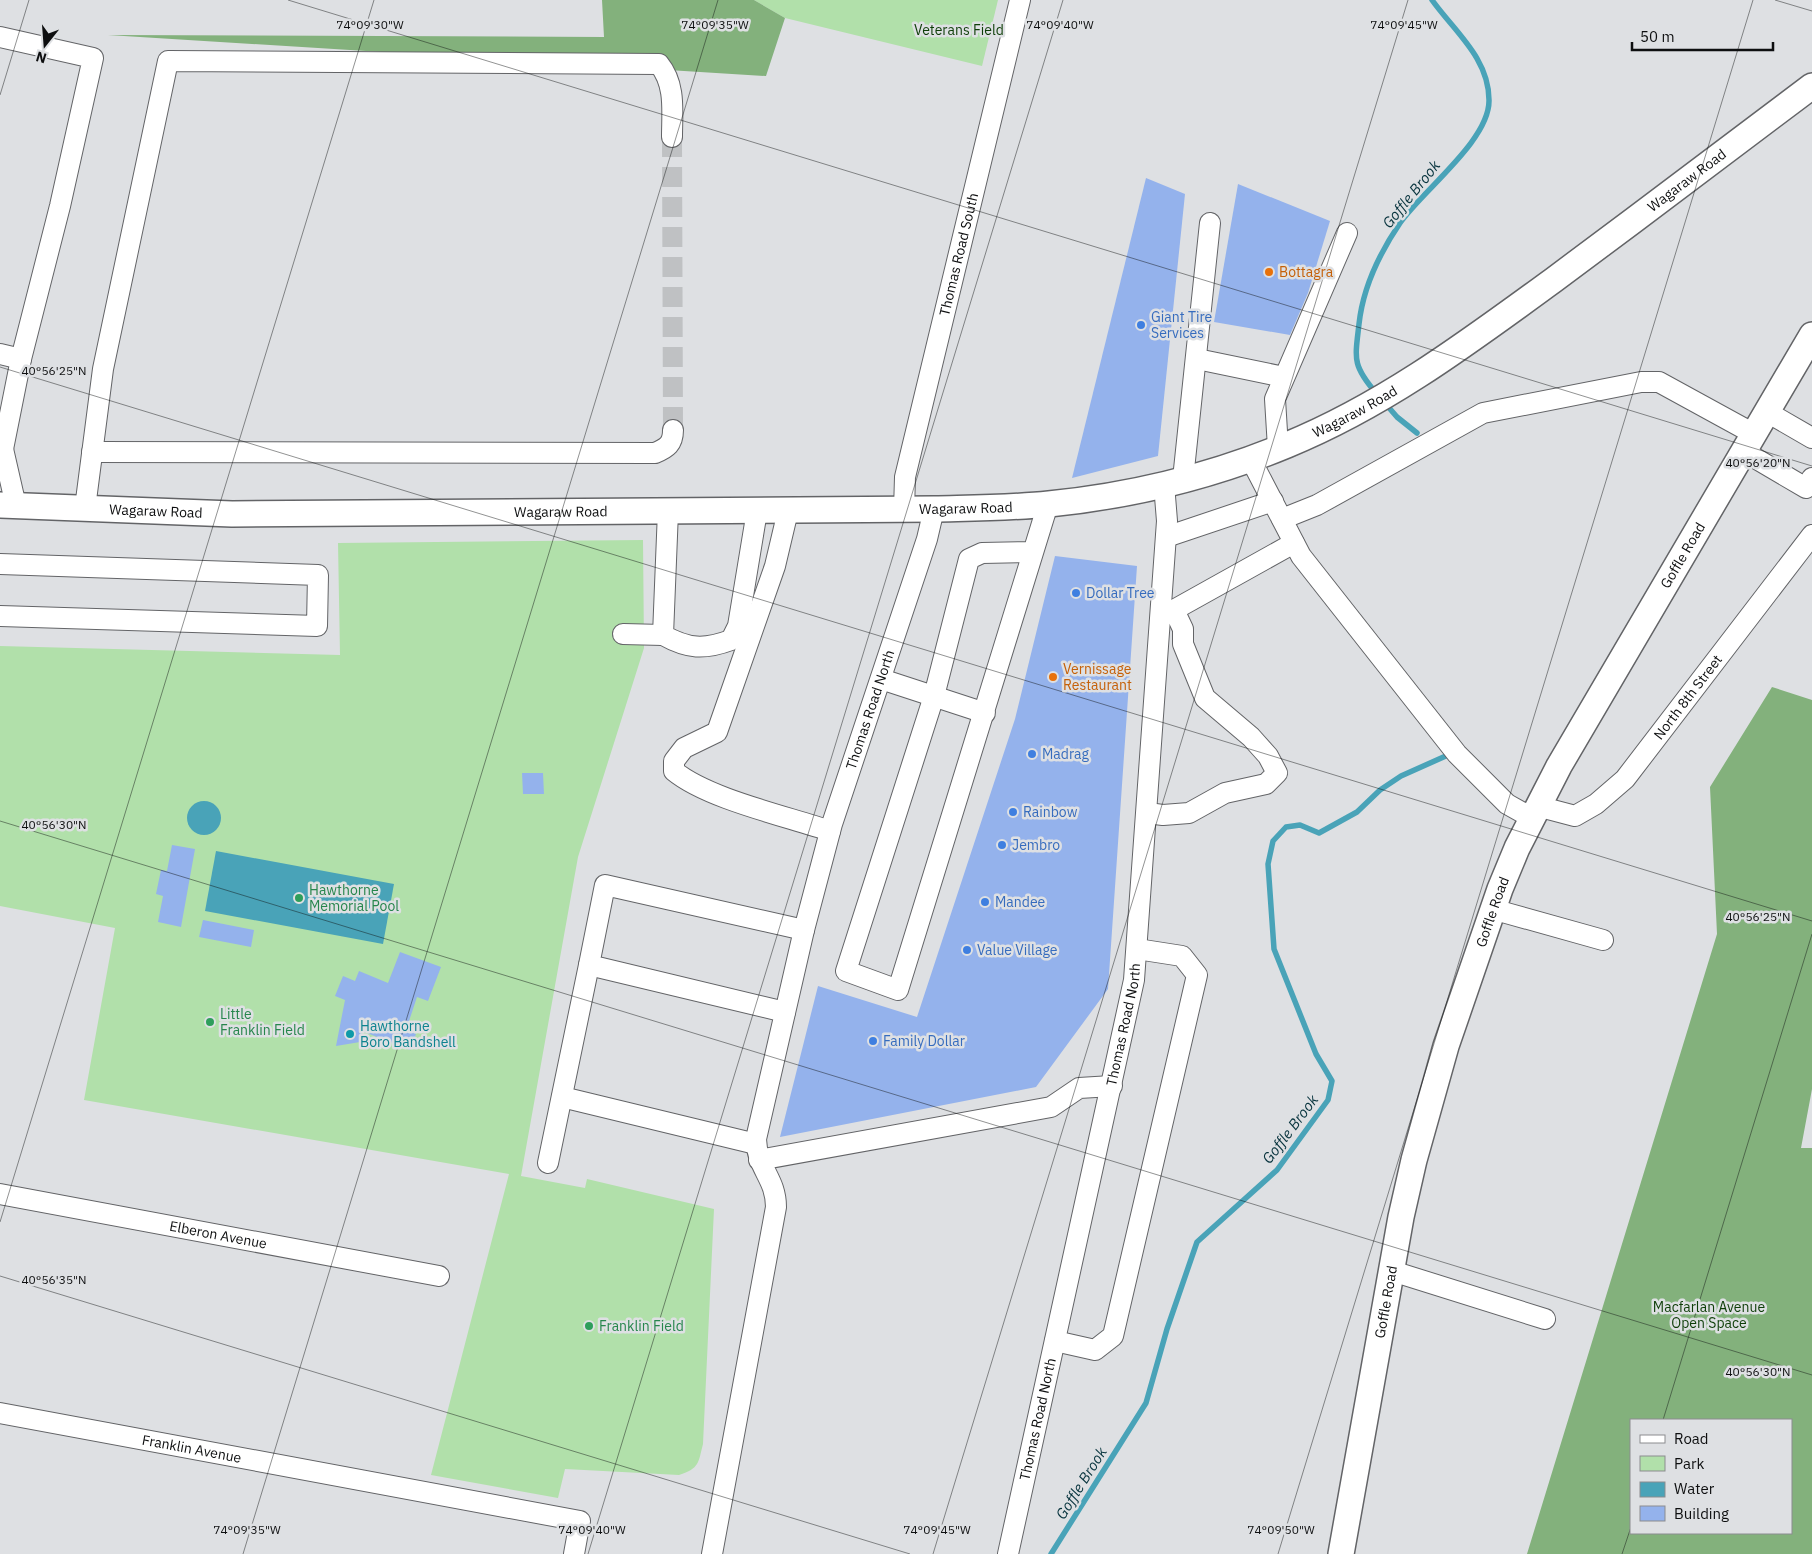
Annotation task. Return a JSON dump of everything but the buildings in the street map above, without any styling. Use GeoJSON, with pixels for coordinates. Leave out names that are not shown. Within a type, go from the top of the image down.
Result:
{"type":"FeatureCollection","features":[{"type":"Feature","properties":{"kind":"main road","name":"Wagaraw Road"},"geometry":{"type":"LineString","coordinates":[[8,505],[232,514],[904,510],[1048,504],[1119,494],[1174,481],[1278,448],[1363,408],[1394,391],[1500,320],[1812,86]]}},
{"type":"Feature","properties":{"kind":"main road","name":"Goffle Road"},"geometry":{"type":"LineString","coordinates":[[1341,1554],[1414,1160],[1430,1101],[1492,909],[1535,812],[1812,335]]}},
{"type":"Feature","properties":{"kind":"street","name":"Thomas Road South"},"geometry":{"type":"LineString","coordinates":[[904,510],[905,477],[1020,0]]}},
{"type":"Feature","properties":{"kind":"street"},"geometry":{"type":"LineString","coordinates":[[0,37],[93,58],[60,206],[21,359],[2,452],[8,505]]}},
{"type":"Feature","properties":{"kind":"street"},"geometry":{"type":"LineString","coordinates":[[85,508],[103,369],[168,61],[659,64],[668,75],[671,85],[672,137]]}},
{"type":"Feature","properties":{"kind":"street","name":"Thomas Road North"},"geometry":{"type":"LineString","coordinates":[[1008,1554],[1129,1005],[1137,949],[1147,813],[1167,614],[1167,502],[1174,481],[1197,359],[1210,223]]}},
{"type":"Feature","properties":{"kind":"street"},"geometry":{"type":"LineString","coordinates":[[1278,448],[1275,399],[1347,232]]}},
{"type":"Feature","properties":{"kind":"street"},"geometry":{"type":"LineString","coordinates":[[0,354],[21,359]]}},
{"type":"Feature","properties":{"kind":"street"},"geometry":{"type":"LineString","coordinates":[[1197,359],[1284,378]]}},
{"type":"Feature","properties":{"kind":"street"},"geometry":{"type":"LineString","coordinates":[[1166,537],[1277,510],[1317,505],[1483,413],[1641,382],[1659,382],[1749,442],[1806,488],[1812,478]]}},
{"type":"Feature","properties":{"kind":"street"},"geometry":{"type":"LineString","coordinates":[[1767,412],[1812,438]]}},
{"type":"Feature","properties":{"kind":"street"},"geometry":{"type":"LineString","coordinates":[[92,452],[654,454],[667,448],[673,439],[673,430]]}},
{"type":"Feature","properties":{"kind":"street"},"geometry":{"type":"LineString","coordinates":[[1250,458],[1301,556],[1457,754],[1507,804],[1535,812]]}},
{"type":"Feature","properties":{"kind":"street"},"geometry":{"type":"LineString","coordinates":[[1033,552],[982,553],[969,559],[934,696],[846,971],[898,990],[1048,504]]}},
{"type":"Feature","properties":{"kind":"street","name":"Thomas Road North"},"geometry":{"type":"LineString","coordinates":[[758,1152],[785,1012],[830,831],[927,539],[934,509]]}},
{"type":"Feature","properties":{"kind":"street"},"geometry":{"type":"LineString","coordinates":[[788,510],[776,562],[717,732],[684,748],[674,761],[674,771],[683,778],[715,793],[830,831]]}},
{"type":"Feature","properties":{"kind":"street"},"geometry":{"type":"LineString","coordinates":[[663,634],[668,511]]}},
{"type":"Feature","properties":{"kind":"street"},"geometry":{"type":"LineString","coordinates":[[623,634],[663,634],[682,646],[714,646],[731,640],[738,626],[757,511]]}},
{"type":"Feature","properties":{"kind":"street","name":"North 8th Street"},"geometry":{"type":"LineString","coordinates":[[1535,812],[1575,816],[1596,804],[1625,779],[1812,535]]}},
{"type":"Feature","properties":{"kind":"street"},"geometry":{"type":"LineString","coordinates":[[1147,813],[1163,815],[1189,812],[1225,793],[1266,784],[1277,773],[1268,756],[1251,737],[1205,698],[1183,644],[1182,629],[1167,614],[1294,543]]}},
{"type":"Feature","properties":{"kind":"street"},"geometry":{"type":"LineString","coordinates":[[0,564],[318,575],[317,626],[0,616]]}},
{"type":"Feature","properties":{"kind":"street"},"geometry":{"type":"LineString","coordinates":[[881,679],[985,713]]}},
{"type":"Feature","properties":{"kind":"street"},"geometry":{"type":"LineString","coordinates":[[548,1164],[605,885],[804,930]]}},
{"type":"Feature","properties":{"kind":"street"},"geometry":{"type":"LineString","coordinates":[[1492,909],[1603,940]]}},
{"type":"Feature","properties":{"kind":"street"},"geometry":{"type":"LineString","coordinates":[[1055,1341],[1095,1350],[1113,1336],[1197,975],[1182,956],[1137,949]]}},
{"type":"Feature","properties":{"kind":"street"},"geometry":{"type":"LineString","coordinates":[[589,965],[785,1012]]}},
{"type":"Feature","properties":{"kind":"street"},"geometry":{"type":"LineString","coordinates":[[562,1096],[758,1152],[1051,1107],[1079,1088],[1112,1086]]}},
{"type":"Feature","properties":{"kind":"street"},"geometry":{"type":"LineString","coordinates":[[712,1554],[776,1207],[776,1193],[758,1152]]}},
{"type":"Feature","properties":{"kind":"street","name":"Elberon Avenue"},"geometry":{"type":"LineString","coordinates":[[0,1194],[439,1276]]}},
{"type":"Feature","properties":{"kind":"street"},"geometry":{"type":"LineString","coordinates":[[1392,1271],[1545,1319]]}},
{"type":"Feature","properties":{"kind":"street","name":"Franklin Avenue"},"geometry":{"type":"LineString","coordinates":[[0,1413],[580,1521],[574,1554]]}},
{"type":"Feature","properties":{"kind":"green space"},"geometry":{"type":"Polygon","coordinates":[[[602,0],[754,0],[785,18],[766,76],[108,35],[604,37],[602,0]]]}},
{"type":"Feature","properties":{"kind":"green space","name":"Veterans Field"},"geometry":{"type":"Polygon","coordinates":[[[754,0],[998,0],[982,66],[785,18],[754,0]]]}},
{"type":"Feature","properties":{"kind":"green space"},"geometry":{"type":"Polygon","coordinates":[[[643,540],[644,648],[578,857],[521,1176],[585,1188],[587,1179],[714,1209],[703,1444],[695,1467],[679,1475],[565,1469],[558,1498],[431,1475],[509,1174],[84,1100],[115,928],[0,906],[0,646],[340,655],[338,543],[643,540]]]}},
{"type":"Feature","properties":{"kind":"green space","name":"Macfarlan Avenue Open Space"},"geometry":{"type":"Polygon","coordinates":[[[1772,687],[1812,700],[1812,1089],[1801,1148],[1812,1148],[1812,1554],[1527,1554],[1717,934],[1710,787],[1772,687]]]}},
{"type":"Feature","properties":{"kind":"water"},"geometry":{"type":"Polygon","coordinates":[[[204,801],[211,802],[216,806],[220,811],[220,825],[216,830],[211,834],[204,835],[197,834],[192,830],[188,825],[187,818],[188,811],[192,806],[197,802],[204,801]]]}},
{"type":"Feature","properties":{"kind":"water","name":"Hawthorne Memorial Pool"},"geometry":{"type":"Polygon","coordinates":[[[216,851],[394,884],[383,944],[205,911],[216,851]]]}},
{"type":"Feature","properties":{"kind":"waterway","name":"Goffle Brook"},"geometry":{"type":"LineString","coordinates":[[1376,393],[1359,368],[1356,354],[1361,310],[1373,271],[1400,223],[1454,164],[1479,131],[1486,115],[1489,100],[1487,85],[1477,58],[1432,0]]}},
{"type":"Feature","properties":{"kind":"waterway","name":"Goffle Brook"},"geometry":{"type":"LineString","coordinates":[[1384,402],[1397,417],[1417,433]]}},
{"type":"Feature","properties":{"kind":"waterway","name":"Goffle Brook"},"geometry":{"type":"LineString","coordinates":[[1051,1554],[1146,1403],[1167,1329],[1197,1242],[1277,1170],[1328,1100],[1332,1081],[1316,1054],[1274,949],[1268,864],[1273,841],[1286,827],[1300,825],[1319,833],[1357,812],[1380,790],[1401,776],[1448,755]]}},
{"type":"Feature","properties":{"kind":"tunnel"},"geometry":{"type":"LineString","coordinates":[[672,137],[673,430]]}},
{"type":"Feature","properties":{"kind":"place","name":"Bottagra"},"geometry":{"type":"Point","coordinates":[1269,272]}},
{"type":"Feature","properties":{"kind":"place","name":"Giant Tire Services"},"geometry":{"type":"Point","coordinates":[1141,325]}},
{"type":"Feature","properties":{"kind":"place","name":"Dollar Tree"},"geometry":{"type":"Point","coordinates":[1076,593]}},
{"type":"Feature","properties":{"kind":"place","name":"Vernissage Restaurant"},"geometry":{"type":"Point","coordinates":[1053,677]}},
{"type":"Feature","properties":{"kind":"place","name":"Madrag"},"geometry":{"type":"Point","coordinates":[1032,754]}},
{"type":"Feature","properties":{"kind":"place","name":"Rainbow"},"geometry":{"type":"Point","coordinates":[1013,812]}},
{"type":"Feature","properties":{"kind":"place","name":"Jembro"},"geometry":{"type":"Point","coordinates":[1002,845]}},
{"type":"Feature","properties":{"kind":"place","name":"Hawthorne Memorial Pool"},"geometry":{"type":"Point","coordinates":[299,898]}},
{"type":"Feature","properties":{"kind":"place","name":"Mandee"},"geometry":{"type":"Point","coordinates":[985,902]}},
{"type":"Feature","properties":{"kind":"place","name":"Value Village"},"geometry":{"type":"Point","coordinates":[967,950]}},
{"type":"Feature","properties":{"kind":"place","name":"Little Franklin Field"},"geometry":{"type":"Point","coordinates":[210,1022]}},
{"type":"Feature","properties":{"kind":"place","name":"Hawthorne Boro Bandshell"},"geometry":{"type":"Point","coordinates":[350,1034]}},
{"type":"Feature","properties":{"kind":"place","name":"Family Dollar"},"geometry":{"type":"Point","coordinates":[873,1041]}},
{"type":"Feature","properties":{"kind":"place","name":"Franklin Field"},"geometry":{"type":"Point","coordinates":[589,1326]}}]}
